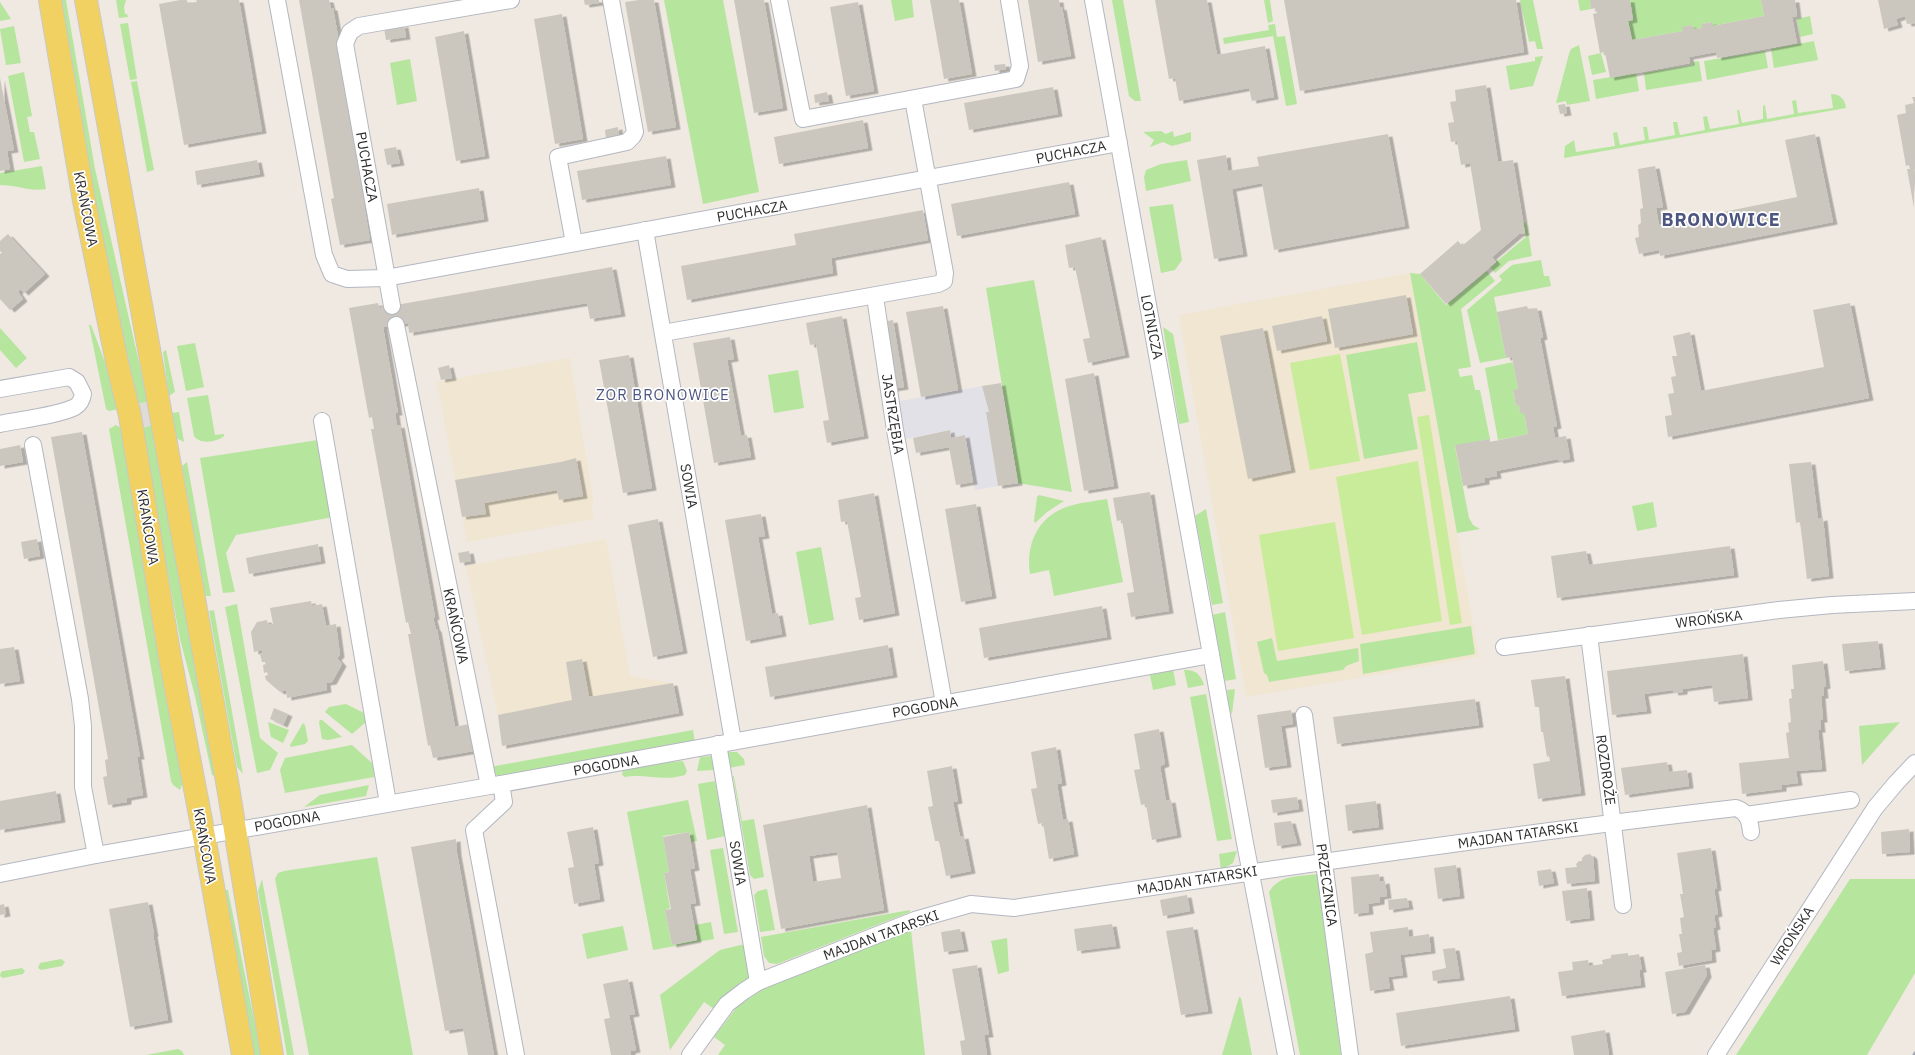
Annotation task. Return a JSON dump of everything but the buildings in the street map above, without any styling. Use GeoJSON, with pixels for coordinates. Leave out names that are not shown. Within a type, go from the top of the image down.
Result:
{"type":"FeatureCollection","features":[{"type":"Feature","properties":{"kind":"main road","name":"KRAŃCOWA"},"geometry":{"type":"LineString","coordinates":[[50,0],[86,208],[117,362],[130,416],[170,658],[204,836],[242,1055]]}},
{"type":"Feature","properties":{"kind":"main road"},"geometry":{"type":"LineString","coordinates":[[86,0],[235,830],[272,1055]]}},
{"type":"Feature","properties":{"kind":"street"},"geometry":{"type":"LineString","coordinates":[[277,0],[324,255],[332,274],[347,280],[386,278],[392,306]]}},
{"type":"Feature","properties":{"kind":"street","name":"PUCHACZA"},"geometry":{"type":"LineString","coordinates":[[511,0],[359,26],[350,32],[345,44],[386,278],[1119,143]]}},
{"type":"Feature","properties":{"kind":"street"},"geometry":{"type":"LineString","coordinates":[[574,243],[558,157],[627,142],[633,136],[634,132],[610,0]]}},
{"type":"Feature","properties":{"kind":"street"},"geometry":{"type":"LineString","coordinates":[[779,0],[803,119],[1016,79],[1020,66],[1009,0]]}},
{"type":"Feature","properties":{"kind":"street","name":"LOTNICZA"},"geometry":{"type":"LineString","coordinates":[[1093,0],[1250,872],[1286,1055]]}},
{"type":"Feature","properties":{"kind":"street"},"geometry":{"type":"LineString","coordinates":[[666,333],[875,297],[938,284],[944,280],[945,273],[929,179],[913,99]]}},
{"type":"Feature","properties":{"kind":"street","name":"SOWIA"},"geometry":{"type":"LineString","coordinates":[[645,230],[666,333],[758,982]]}},
{"type":"Feature","properties":{"kind":"street","name":"JASTRZĘBIA"},"geometry":{"type":"LineString","coordinates":[[875,297],[896,436],[944,703]]}},
{"type":"Feature","properties":{"kind":"street","name":"KRAŃCOWA"},"geometry":{"type":"LineString","coordinates":[[396,325],[495,785],[504,802],[474,830],[516,1055]]}},
{"type":"Feature","properties":{"kind":"street"},"geometry":{"type":"LineString","coordinates":[[0,390],[69,377],[77,382],[83,394],[81,401],[75,407],[64,411],[0,424]]}},
{"type":"Feature","properties":{"kind":"street"},"geometry":{"type":"LineString","coordinates":[[322,421],[388,803]]}},
{"type":"Feature","properties":{"kind":"street"},"geometry":{"type":"LineString","coordinates":[[33,446],[80,699],[83,726],[83,787],[96,855]]}},
{"type":"Feature","properties":{"kind":"street","name":"WROŃSKA"},"geometry":{"type":"LineString","coordinates":[[1504,647],[1787,609],[1915,601]]}},
{"type":"Feature","properties":{"kind":"street","name":"ROZDROŻE"},"geometry":{"type":"LineString","coordinates":[[1589,635],[1623,905]]}},
{"type":"Feature","properties":{"kind":"street","name":"POGODNA"},"geometry":{"type":"LineString","coordinates":[[0,874],[96,855],[495,785],[1211,655]]}},
{"type":"Feature","properties":{"kind":"street","name":"PRZECZNICA"},"geometry":{"type":"LineString","coordinates":[[1304,716],[1350,1055]]}},
{"type":"Feature","properties":{"kind":"street","name":"WROŃSKA"},"geometry":{"type":"LineString","coordinates":[[1716,1055],[1875,808],[1915,763]]}},
{"type":"Feature","properties":{"kind":"street","name":"MAJDAN TATARSKI"},"geometry":{"type":"LineString","coordinates":[[690,1055],[727,1004],[744,990],[758,982],[915,920],[971,904],[1014,908],[1324,861],[1613,822],[1736,808],[1742,810],[1746,815],[1852,800]]}},
{"type":"Feature","properties":{"kind":"street"},"geometry":{"type":"LineString","coordinates":[[1746,815],[1751,832]]}},
{"type":"Feature","properties":{"kind":"shaded area"},"geometry":{"type":"Polygon","coordinates":[[[1410,273],[1479,657],[1246,697],[1179,315],[1410,273]]]}},
{"type":"Feature","properties":{"kind":"shaded area"},"geometry":{"type":"Polygon","coordinates":[[[570,358],[594,505],[591,506],[594,519],[467,542],[437,382],[570,358]]]}},
{"type":"Feature","properties":{"kind":"shaded area"},"geometry":{"type":"Polygon","coordinates":[[[982,386],[989,412],[986,412],[998,486],[975,490],[965,435],[951,438],[950,430],[901,440],[895,402],[982,386]]]}},
{"type":"Feature","properties":{"kind":"shaded area"},"geometry":{"type":"Polygon","coordinates":[[[148,402],[153,425],[141,428],[136,404],[148,402]]]}},
{"type":"Feature","properties":{"kind":"shaded area"},"geometry":{"type":"Polygon","coordinates":[[[606,539],[630,676],[673,683],[679,713],[502,746],[498,715],[466,566],[606,539]]]}},
{"type":"Feature","properties":{"kind":"green space"},"geometry":{"type":"Polygon","coordinates":[[[60,0],[66,0],[95,169],[148,402],[136,404],[99,225],[60,0]]]}},
{"type":"Feature","properties":{"kind":"green space"},"geometry":{"type":"Polygon","coordinates":[[[116,0],[126,0],[124,7],[125,14],[127,14],[128,17],[119,18],[116,0]]]}},
{"type":"Feature","properties":{"kind":"green space"},"geometry":{"type":"Polygon","coordinates":[[[664,0],[723,0],[759,192],[703,204],[664,0]]]}},
{"type":"Feature","properties":{"kind":"green space"},"geometry":{"type":"Polygon","coordinates":[[[891,0],[912,0],[914,17],[895,21],[891,0]]]}},
{"type":"Feature","properties":{"kind":"green space"},"geometry":{"type":"Polygon","coordinates":[[[1112,0],[1123,0],[1141,101],[1135,101],[1129,96],[1112,0]]]}},
{"type":"Feature","properties":{"kind":"green space"},"geometry":{"type":"Polygon","coordinates":[[[1264,0],[1270,0],[1273,21],[1268,23],[1264,0]]]}},
{"type":"Feature","properties":{"kind":"green space"},"geometry":{"type":"Polygon","coordinates":[[[1520,0],[1533,0],[1543,49],[1537,49],[1535,41],[1529,42],[1520,0]]]}},
{"type":"Feature","properties":{"kind":"green space"},"geometry":{"type":"Polygon","coordinates":[[[1578,0],[1590,0],[1591,9],[1580,11],[1578,0]]]}},
{"type":"Feature","properties":{"kind":"green space"},"geometry":{"type":"Polygon","coordinates":[[[1630,0],[1761,0],[1764,16],[1712,26],[1711,22],[1702,24],[1702,28],[1693,29],[1692,25],[1683,27],[1683,31],[1632,40],[1628,21],[1633,20],[1630,0]]]}},
{"type":"Feature","properties":{"kind":"green space"},"geometry":{"type":"Polygon","coordinates":[[[0,2],[11,19],[0,21],[0,2]]]}},
{"type":"Feature","properties":{"kind":"green space"},"geometry":{"type":"Polygon","coordinates":[[[1810,16],[1813,34],[1800,37],[1797,19],[1810,16]]]}},
{"type":"Feature","properties":{"kind":"green space"},"geometry":{"type":"Polygon","coordinates":[[[128,23],[137,79],[130,80],[120,24],[128,23]]]}},
{"type":"Feature","properties":{"kind":"green space"},"geometry":{"type":"Polygon","coordinates":[[[1275,24],[1277,37],[1285,36],[1297,104],[1286,106],[1273,36],[1224,44],[1223,38],[1269,30],[1268,25],[1275,24]]]}},
{"type":"Feature","properties":{"kind":"green space"},"geometry":{"type":"Polygon","coordinates":[[[14,26],[21,63],[6,65],[0,29],[14,26]]]}},
{"type":"Feature","properties":{"kind":"green space"},"geometry":{"type":"Polygon","coordinates":[[[1814,41],[1818,60],[1774,68],[1771,49],[1814,41]]]}},
{"type":"Feature","properties":{"kind":"green space"},"geometry":{"type":"Polygon","coordinates":[[[1579,45],[1590,101],[1567,105],[1566,101],[1556,103],[1569,54],[1571,49],[1579,45]]]}},
{"type":"Feature","properties":{"kind":"green space"},"geometry":{"type":"Polygon","coordinates":[[[1765,51],[1768,68],[1707,80],[1704,61],[1765,51]]]}},
{"type":"Feature","properties":{"kind":"green space"},"geometry":{"type":"Polygon","coordinates":[[[1601,53],[1606,72],[1592,75],[1588,56],[1601,53]]]}},
{"type":"Feature","properties":{"kind":"green space"},"geometry":{"type":"Polygon","coordinates":[[[1543,56],[1533,86],[1510,90],[1506,66],[1535,61],[1535,57],[1543,56]]]}},
{"type":"Feature","properties":{"kind":"green space"},"geometry":{"type":"Polygon","coordinates":[[[410,59],[417,101],[397,105],[390,63],[410,59]]]}},
{"type":"Feature","properties":{"kind":"green space"},"geometry":{"type":"Polygon","coordinates":[[[1699,61],[1702,81],[1646,90],[1644,73],[1693,65],[1693,62],[1699,61]]]}},
{"type":"Feature","properties":{"kind":"green space"},"geometry":{"type":"Polygon","coordinates":[[[24,72],[32,116],[27,117],[30,132],[34,132],[40,159],[24,162],[8,76],[24,72]]]}},
{"type":"Feature","properties":{"kind":"green space"},"geometry":{"type":"Polygon","coordinates":[[[1636,73],[1639,91],[1596,99],[1593,80],[1636,73]]]}},
{"type":"Feature","properties":{"kind":"green space"},"geometry":{"type":"Polygon","coordinates":[[[137,81],[154,170],[147,172],[131,82],[137,81]]]}},
{"type":"Feature","properties":{"kind":"green space"},"geometry":{"type":"Polygon","coordinates":[[[1831,94],[1842,98],[1846,108],[1564,158],[1565,146],[1574,140],[1576,152],[1615,146],[1613,133],[1617,132],[1620,145],[1645,140],[1643,127],[1647,127],[1649,140],[1675,135],[1673,122],[1677,122],[1680,135],[1705,130],[1703,117],[1707,116],[1710,129],[1739,124],[1737,110],[1739,110],[1742,123],[1763,119],[1763,106],[1765,105],[1767,119],[1794,114],[1792,101],[1796,100],[1798,113],[1833,108],[1831,94]]]}},
{"type":"Feature","properties":{"kind":"green space"},"geometry":{"type":"Polygon","coordinates":[[[1161,131],[1166,134],[1173,131],[1174,137],[1191,132],[1191,141],[1172,146],[1163,142],[1150,147],[1154,140],[1143,132],[1161,131]]]}},
{"type":"Feature","properties":{"kind":"green space"},"geometry":{"type":"Polygon","coordinates":[[[1187,160],[1191,181],[1146,191],[1144,177],[1146,170],[1161,164],[1187,160]]]}},
{"type":"Feature","properties":{"kind":"green space"},"geometry":{"type":"Polygon","coordinates":[[[42,166],[46,189],[34,190],[0,185],[0,173],[42,166]]]}},
{"type":"Feature","properties":{"kind":"green space"},"geometry":{"type":"Polygon","coordinates":[[[1173,204],[1182,260],[1175,270],[1161,273],[1149,207],[1173,204]]]}},
{"type":"Feature","properties":{"kind":"green space"},"geometry":{"type":"Polygon","coordinates":[[[1523,222],[1525,222],[1527,226],[1532,256],[1509,261],[1495,273],[1490,267],[1526,237],[1523,222]]]}},
{"type":"Feature","properties":{"kind":"green space"},"geometry":{"type":"Polygon","coordinates":[[[1541,260],[1544,276],[1549,276],[1551,286],[1494,297],[1506,358],[1480,363],[1467,310],[1502,280],[1499,276],[1512,265],[1541,260]]]}},
{"type":"Feature","properties":{"kind":"green space"},"geometry":{"type":"Polygon","coordinates":[[[1487,271],[1495,281],[1461,309],[1471,367],[1458,369],[1460,377],[1472,375],[1475,390],[1480,390],[1490,439],[1455,446],[1469,518],[1473,525],[1480,529],[1457,533],[1410,273],[1420,274],[1446,305],[1487,271]]]}},
{"type":"Feature","properties":{"kind":"green space"},"geometry":{"type":"Polygon","coordinates":[[[1034,280],[1072,492],[1018,483],[986,288],[1034,280]]]}},
{"type":"Feature","properties":{"kind":"green space"},"geometry":{"type":"Polygon","coordinates":[[[89,325],[91,325],[106,365],[118,409],[109,411],[106,409],[89,325]]]}},
{"type":"Feature","properties":{"kind":"green space"},"geometry":{"type":"Polygon","coordinates":[[[1163,327],[1173,334],[1189,422],[1179,424],[1163,327]]]}},
{"type":"Feature","properties":{"kind":"green space"},"geometry":{"type":"Polygon","coordinates":[[[0,328],[27,358],[16,368],[0,350],[0,328]]]}},
{"type":"Feature","properties":{"kind":"green space"},"geometry":{"type":"Polygon","coordinates":[[[1417,342],[1426,391],[1408,394],[1418,449],[1364,459],[1346,355],[1417,342]]]}},
{"type":"Feature","properties":{"kind":"green space"},"geometry":{"type":"Polygon","coordinates":[[[195,343],[204,387],[186,391],[177,346],[195,343]]]}},
{"type":"Feature","properties":{"kind":"green space"},"geometry":{"type":"Polygon","coordinates":[[[166,350],[175,392],[169,396],[163,352],[166,350]]]}},
{"type":"Feature","properties":{"kind":"green space"},"geometry":{"type":"Polygon","coordinates":[[[1340,354],[1360,461],[1310,470],[1290,363],[1340,354]]]}},
{"type":"Feature","properties":{"kind":"green space"},"geometry":{"type":"Polygon","coordinates":[[[1513,362],[1518,389],[1513,391],[1516,406],[1519,405],[1520,413],[1524,413],[1528,434],[1498,440],[1485,368],[1513,362]]]}},
{"type":"Feature","properties":{"kind":"green space"},"geometry":{"type":"Polygon","coordinates":[[[798,370],[804,408],[774,413],[768,375],[798,370]]]}},
{"type":"Feature","properties":{"kind":"green space"},"geometry":{"type":"Polygon","coordinates":[[[208,395],[215,435],[224,434],[224,436],[217,440],[204,442],[200,441],[194,436],[187,398],[208,395]]]}},
{"type":"Feature","properties":{"kind":"green space"},"geometry":{"type":"Polygon","coordinates":[[[179,412],[184,442],[176,438],[172,413],[179,412]]]}},
{"type":"Feature","properties":{"kind":"green space"},"geometry":{"type":"Polygon","coordinates":[[[1429,415],[1462,623],[1450,625],[1417,417],[1429,415]]]}},
{"type":"Feature","properties":{"kind":"green space"},"geometry":{"type":"Polygon","coordinates":[[[116,425],[121,428],[125,449],[183,782],[180,790],[173,785],[171,781],[109,429],[116,425]]]}},
{"type":"Feature","properties":{"kind":"green space"},"geometry":{"type":"Polygon","coordinates":[[[153,425],[215,776],[212,775],[195,696],[180,639],[141,428],[153,425]]]}},
{"type":"Feature","properties":{"kind":"green space"},"geometry":{"type":"Polygon","coordinates":[[[318,440],[333,517],[236,535],[226,553],[235,592],[223,593],[200,458],[318,440]]]}},
{"type":"Feature","properties":{"kind":"green space"},"geometry":{"type":"Polygon","coordinates":[[[1418,461],[1442,621],[1362,635],[1336,477],[1418,461]]]}},
{"type":"Feature","properties":{"kind":"green space"},"geometry":{"type":"Polygon","coordinates":[[[187,462],[211,596],[205,596],[182,466],[187,462]]]}},
{"type":"Feature","properties":{"kind":"green space"},"geometry":{"type":"Polygon","coordinates":[[[1039,495],[1064,501],[1047,512],[1035,523],[1037,497],[1039,495]]]}},
{"type":"Feature","properties":{"kind":"green space"},"geometry":{"type":"Polygon","coordinates":[[[1107,499],[1123,582],[1054,596],[1049,570],[1030,574],[1030,551],[1037,530],[1052,515],[1061,509],[1077,504],[1107,499]]]}},
{"type":"Feature","properties":{"kind":"green space"},"geometry":{"type":"Polygon","coordinates":[[[1653,502],[1657,527],[1637,531],[1632,506],[1653,502]]]}},
{"type":"Feature","properties":{"kind":"green space"},"geometry":{"type":"Polygon","coordinates":[[[1206,509],[1223,603],[1212,605],[1195,516],[1206,509]]]}},
{"type":"Feature","properties":{"kind":"green space"},"geometry":{"type":"Polygon","coordinates":[[[1335,522],[1354,638],[1278,651],[1259,535],[1335,522]]]}},
{"type":"Feature","properties":{"kind":"green space"},"geometry":{"type":"Polygon","coordinates":[[[821,547],[834,620],[809,625],[796,552],[821,547]]]}},
{"type":"Feature","properties":{"kind":"green space"},"geometry":{"type":"Polygon","coordinates":[[[237,604],[260,738],[278,753],[270,770],[257,773],[225,607],[237,604]]]}},
{"type":"Feature","properties":{"kind":"green space"},"geometry":{"type":"Polygon","coordinates":[[[214,610],[243,774],[237,767],[209,611],[214,610]]]}},
{"type":"Feature","properties":{"kind":"green space"},"geometry":{"type":"Polygon","coordinates":[[[1225,612],[1236,679],[1225,681],[1212,615],[1225,612]]]}},
{"type":"Feature","properties":{"kind":"green space"},"geometry":{"type":"Polygon","coordinates":[[[1471,626],[1475,654],[1363,674],[1360,644],[1471,626]]]}},
{"type":"Feature","properties":{"kind":"green space"},"geometry":{"type":"Polygon","coordinates":[[[1272,638],[1277,661],[1358,648],[1359,661],[1346,666],[1343,670],[1269,682],[1267,675],[1264,673],[1257,642],[1272,638]]]}},
{"type":"Feature","properties":{"kind":"green space"},"geometry":{"type":"Polygon","coordinates":[[[1173,670],[1176,685],[1153,690],[1150,675],[1173,670]]]}},
{"type":"Feature","properties":{"kind":"green space"},"geometry":{"type":"Polygon","coordinates":[[[1184,670],[1197,673],[1204,685],[1188,688],[1184,670]]]}},
{"type":"Feature","properties":{"kind":"green space"},"geometry":{"type":"Polygon","coordinates":[[[1235,689],[1232,714],[1229,710],[1227,690],[1235,689]]]}},
{"type":"Feature","properties":{"kind":"green space"},"geometry":{"type":"Polygon","coordinates":[[[1206,694],[1232,839],[1217,841],[1190,697],[1206,694]]]}},
{"type":"Feature","properties":{"kind":"green space"},"geometry":{"type":"Polygon","coordinates":[[[346,704],[364,713],[366,722],[352,734],[325,712],[329,707],[346,704]]]}},
{"type":"Feature","properties":{"kind":"green space"},"geometry":{"type":"Polygon","coordinates":[[[322,720],[342,737],[328,740],[322,739],[319,722],[322,720]]]}},
{"type":"Feature","properties":{"kind":"green space"},"geometry":{"type":"Polygon","coordinates":[[[268,722],[289,730],[283,743],[271,737],[268,722]]]}},
{"type":"Feature","properties":{"kind":"green space"},"geometry":{"type":"Polygon","coordinates":[[[1900,722],[1862,765],[1859,726],[1900,722]]]}},
{"type":"Feature","properties":{"kind":"green space"},"geometry":{"type":"Polygon","coordinates":[[[303,723],[305,725],[308,741],[305,744],[291,747],[290,745],[303,723]]]}},
{"type":"Feature","properties":{"kind":"green space"},"geometry":{"type":"Polygon","coordinates":[[[693,730],[695,743],[500,780],[490,767],[693,730]]]}},
{"type":"Feature","properties":{"kind":"green space"},"geometry":{"type":"Polygon","coordinates":[[[352,745],[373,764],[374,777],[285,793],[280,770],[285,758],[352,745]]]}},
{"type":"Feature","properties":{"kind":"green space"},"geometry":{"type":"Polygon","coordinates":[[[728,752],[737,752],[744,759],[745,765],[729,768],[728,752]]]}},
{"type":"Feature","properties":{"kind":"green space"},"geometry":{"type":"Polygon","coordinates":[[[711,756],[714,770],[697,771],[700,757],[711,756]]]}},
{"type":"Feature","properties":{"kind":"green space"},"geometry":{"type":"Polygon","coordinates":[[[683,761],[687,771],[685,775],[676,777],[624,777],[622,774],[623,771],[660,763],[683,761]]]}},
{"type":"Feature","properties":{"kind":"green space"},"geometry":{"type":"Polygon","coordinates":[[[733,776],[742,821],[754,819],[764,877],[754,879],[750,875],[733,776]]]}},
{"type":"Feature","properties":{"kind":"green space"},"geometry":{"type":"Polygon","coordinates":[[[715,781],[725,836],[707,840],[698,784],[715,781]]]}},
{"type":"Feature","properties":{"kind":"green space"},"geometry":{"type":"Polygon","coordinates":[[[369,785],[366,796],[304,807],[320,795],[369,785]]]}},
{"type":"Feature","properties":{"kind":"green space"},"geometry":{"type":"Polygon","coordinates":[[[688,800],[697,841],[691,842],[689,832],[663,836],[669,872],[664,873],[670,908],[665,910],[672,945],[697,940],[695,925],[711,922],[714,939],[653,950],[627,812],[688,800]]]}},
{"type":"Feature","properties":{"kind":"green space"},"geometry":{"type":"Polygon","coordinates":[[[723,848],[738,932],[724,934],[710,850],[723,848]]]}},
{"type":"Feature","properties":{"kind":"green space"},"geometry":{"type":"Polygon","coordinates":[[[1237,851],[1233,863],[1221,870],[1219,854],[1237,851]]]}},
{"type":"Feature","properties":{"kind":"green space"},"geometry":{"type":"Polygon","coordinates":[[[377,857],[413,1055],[309,1055],[275,879],[278,873],[284,871],[377,857]]]}},
{"type":"Feature","properties":{"kind":"green space"},"geometry":{"type":"Polygon","coordinates":[[[1317,874],[1341,1055],[1300,1055],[1269,892],[1273,886],[1284,879],[1317,874]]]}},
{"type":"Feature","properties":{"kind":"green space"},"geometry":{"type":"Polygon","coordinates":[[[262,879],[294,1055],[287,1055],[258,891],[262,879]]]}},
{"type":"Feature","properties":{"kind":"green space"},"geometry":{"type":"Polygon","coordinates":[[[1850,879],[1915,879],[1915,973],[1867,1055],[1736,1055],[1850,879]]]}},
{"type":"Feature","properties":{"kind":"green space"},"geometry":{"type":"Polygon","coordinates":[[[767,889],[775,930],[760,932],[754,895],[758,891],[767,889]]]}},
{"type":"Feature","properties":{"kind":"green space"},"geometry":{"type":"Polygon","coordinates":[[[223,890],[228,890],[261,1055],[254,1055],[223,890]]]}},
{"type":"Feature","properties":{"kind":"green space"},"geometry":{"type":"Polygon","coordinates":[[[910,910],[910,912],[777,964],[769,963],[764,956],[761,937],[910,910]]]}},
{"type":"Feature","properties":{"kind":"green space"},"geometry":{"type":"Polygon","coordinates":[[[623,926],[628,950],[587,959],[582,934],[623,926]]]}},
{"type":"Feature","properties":{"kind":"green space"},"geometry":{"type":"Polygon","coordinates":[[[911,930],[925,1055],[718,1055],[725,1045],[714,1037],[737,1007],[763,989],[911,930]]]}},
{"type":"Feature","properties":{"kind":"green space"},"geometry":{"type":"Polygon","coordinates":[[[1007,938],[1009,971],[998,974],[991,941],[1007,938]]]}},
{"type":"Feature","properties":{"kind":"green space"},"geometry":{"type":"Polygon","coordinates":[[[745,944],[752,976],[722,999],[714,1009],[704,1002],[670,1050],[660,995],[720,950],[745,944]]]}},
{"type":"Feature","properties":{"kind":"green space"},"geometry":{"type":"Polygon","coordinates":[[[61,959],[65,962],[62,966],[41,970],[38,968],[40,963],[61,959]]]}},
{"type":"Feature","properties":{"kind":"green space"},"geometry":{"type":"Polygon","coordinates":[[[22,968],[25,971],[23,974],[3,978],[0,976],[1,972],[3,971],[22,968]]]}},
{"type":"Feature","properties":{"kind":"green space"},"geometry":{"type":"Polygon","coordinates":[[[1239,997],[1241,998],[1252,1055],[1222,1055],[1239,997]]]}},
{"type":"Feature","properties":{"kind":"green space"},"geometry":{"type":"Polygon","coordinates":[[[178,1049],[182,1051],[184,1055],[146,1055],[178,1049]]]}},
{"type":"Feature","properties":{"kind":"district","name":"BRONOWICE"},"geometry":{"type":"Point","coordinates":[1721,220]}},
{"type":"Feature","properties":{"kind":"district","name":"ZOR BRONOWICE"},"geometry":{"type":"Point","coordinates":[663,395]}}]}
